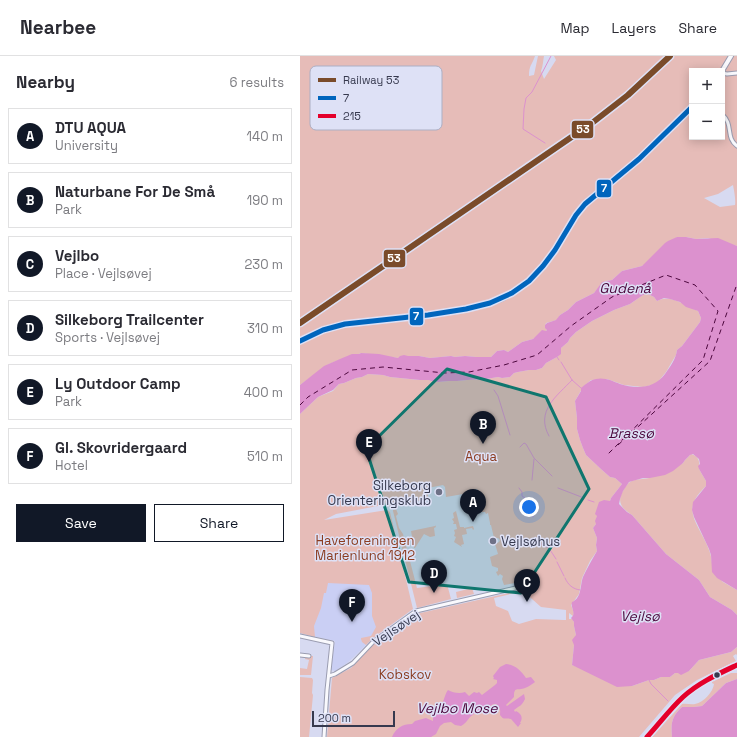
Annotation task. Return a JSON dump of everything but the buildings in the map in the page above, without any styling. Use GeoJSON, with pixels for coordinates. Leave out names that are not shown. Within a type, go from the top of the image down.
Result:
{"type":"FeatureCollection","features":[{"type":"Feature","properties":{"kind":"main road"},"geometry":{"type":"LineString","coordinates":[[647,737],[671,709],[691,690],[737,665]]}},
{"type":"Feature","properties":{"kind":"street"},"geometry":{"type":"LineString","coordinates":[[724,68],[731,56]]}},
{"type":"Feature","properties":{"kind":"street"},"geometry":{"type":"LineString","coordinates":[[725,73],[737,73]]}},
{"type":"Feature","properties":{"kind":"street"},"geometry":{"type":"LineString","coordinates":[[300,341],[317,332],[340,325],[443,313],[484,305],[506,297],[531,279],[545,264],[585,204],[640,158],[689,110]]}},
{"type":"Feature","properties":{"kind":"street"},"geometry":{"type":"LineString","coordinates":[[725,117],[730,128],[731,140],[737,146]]}},
{"type":"Feature","properties":{"kind":"street","name":"Vejlsøvej"},"geometry":{"type":"LineString","coordinates":[[329,676],[353,663],[372,642],[416,611],[520,587]]}},
{"type":"Feature","properties":{"kind":"street"},"geometry":{"type":"LineString","coordinates":[[300,636],[332,643],[324,737]]}},
{"type":"Feature","properties":{"kind":"street"},"geometry":{"type":"LineString","coordinates":[[300,655],[309,656]]}},
{"type":"Feature","properties":{"kind":"highlighted area"},"geometry":{"type":"Polygon","coordinates":[[[447,369],[546,397],[589,489],[521,593],[409,582],[366,449],[447,369]]]}},
{"type":"Feature","properties":{"kind":"shaded area"},"geometry":{"type":"Polygon","coordinates":[[[325,580],[372,580],[384,629],[347,663],[335,671],[331,670],[335,641],[300,633],[325,580]]]}},
{"type":"Feature","properties":{"kind":"green space"},"geometry":{"type":"Polygon","coordinates":[[[300,56],[535,56],[530,67],[529,76],[534,75],[538,56],[544,56],[541,71],[544,79],[556,60],[554,56],[737,56],[737,246],[708,238],[696,239],[677,237],[665,253],[642,266],[622,271],[612,280],[606,281],[600,285],[594,293],[576,302],[560,315],[557,320],[546,323],[546,331],[533,339],[522,342],[508,352],[504,350],[497,351],[491,357],[451,356],[430,358],[403,356],[398,358],[361,353],[329,364],[300,385],[300,56]],[[733,185],[718,194],[704,198],[720,207],[735,205],[733,185]]]}},
{"type":"Feature","properties":{"kind":"green space"},"geometry":{"type":"Polygon","coordinates":[[[644,292],[654,297],[657,301],[667,299],[678,302],[698,311],[701,318],[700,322],[682,346],[677,350],[676,355],[666,372],[657,383],[643,387],[624,385],[607,379],[591,380],[583,387],[575,401],[577,429],[586,455],[610,477],[615,478],[622,484],[597,516],[596,524],[593,528],[597,538],[597,551],[590,561],[582,578],[579,594],[571,605],[574,613],[573,616],[569,613],[569,619],[572,619],[574,622],[576,635],[572,665],[632,686],[661,677],[670,677],[675,673],[689,671],[699,660],[731,652],[737,647],[737,655],[736,654],[733,656],[736,661],[697,680],[675,695],[639,737],[327,737],[332,678],[351,668],[377,641],[416,614],[522,590],[534,585],[530,573],[522,573],[515,583],[504,585],[502,579],[503,576],[500,574],[498,576],[496,572],[498,571],[498,568],[492,566],[490,557],[498,554],[495,544],[500,540],[498,538],[494,538],[488,513],[486,514],[485,512],[482,512],[477,489],[471,490],[469,493],[446,497],[445,487],[443,485],[428,488],[428,499],[391,507],[383,505],[336,514],[324,520],[387,510],[390,512],[413,609],[373,638],[366,645],[362,642],[361,638],[371,636],[376,627],[372,616],[372,593],[369,585],[328,583],[314,626],[315,637],[300,633],[300,414],[318,397],[333,391],[339,384],[368,374],[438,382],[510,377],[514,373],[542,368],[546,363],[557,357],[561,352],[561,348],[576,332],[592,321],[630,304],[644,294],[644,292]],[[523,591],[494,598],[496,606],[508,611],[512,621],[519,624],[536,619],[566,620],[566,610],[541,607],[523,591]]]}},
{"type":"Feature","properties":{"kind":"green space"},"geometry":{"type":"Polygon","coordinates":[[[691,454],[696,456],[699,469],[706,481],[706,486],[698,495],[694,503],[692,510],[694,517],[710,553],[713,572],[723,582],[737,590],[737,615],[732,610],[710,597],[699,580],[666,554],[632,515],[625,510],[620,501],[620,497],[625,487],[632,481],[649,478],[664,473],[683,463],[691,454]]]}},
{"type":"Feature","properties":{"kind":"green space"},"geometry":{"type":"Polygon","coordinates":[[[396,509],[399,528],[403,534],[418,592],[417,588],[447,584],[451,599],[417,608],[393,511],[396,509]]]}},
{"type":"Feature","properties":{"kind":"green space"},"geometry":{"type":"Polygon","coordinates":[[[456,511],[460,527],[464,528],[473,526],[474,529],[466,529],[467,534],[462,535],[464,544],[461,545],[462,547],[454,542],[456,537],[454,536],[454,530],[457,529],[456,524],[453,524],[454,522],[452,519],[454,518],[453,513],[456,511]]]}},
{"type":"Feature","properties":{"kind":"green space"},"geometry":{"type":"Polygon","coordinates":[[[435,525],[435,536],[430,537],[424,534],[414,548],[411,531],[435,525]]]}},
{"type":"Feature","properties":{"kind":"green space"},"geometry":{"type":"Polygon","coordinates":[[[472,588],[474,594],[457,598],[456,592],[472,588]]]}},
{"type":"Feature","properties":{"kind":"green space"},"geometry":{"type":"Polygon","coordinates":[[[301,656],[310,658],[313,656],[311,675],[300,675],[300,668],[307,669],[309,660],[301,656]]]}},
{"type":"Feature","properties":{"kind":"green space"},"geometry":{"type":"Polygon","coordinates":[[[731,673],[737,673],[737,679],[726,683],[702,706],[682,707],[678,711],[672,721],[672,737],[652,737],[682,704],[693,704],[702,701],[712,690],[714,684],[712,682],[731,673]]]}},
{"type":"Feature","properties":{"kind":"green space"},"geometry":{"type":"Polygon","coordinates":[[[300,677],[312,678],[313,680],[309,737],[300,737],[300,677]]]}},
{"type":"Feature","properties":{"kind":"water"},"geometry":{"type":"Polygon","coordinates":[[[677,237],[696,239],[718,238],[737,246],[737,590],[717,578],[712,572],[711,555],[694,517],[692,510],[693,502],[706,486],[706,481],[698,466],[700,464],[699,459],[693,454],[673,471],[665,475],[643,478],[629,482],[623,491],[619,504],[632,515],[666,554],[699,580],[710,597],[732,610],[737,615],[737,647],[731,652],[699,660],[689,671],[681,675],[675,673],[670,677],[661,677],[632,686],[617,687],[572,665],[574,645],[572,640],[576,635],[574,622],[571,618],[573,616],[572,602],[578,598],[583,577],[597,551],[597,538],[593,528],[596,524],[595,521],[597,516],[595,514],[599,502],[604,500],[610,501],[622,484],[615,478],[610,477],[586,455],[577,429],[575,401],[581,391],[581,388],[590,381],[596,379],[605,379],[632,387],[656,383],[671,366],[677,350],[682,346],[700,322],[701,318],[698,311],[670,299],[664,298],[657,301],[654,297],[644,292],[644,295],[630,304],[592,321],[576,332],[561,348],[561,354],[546,363],[542,368],[514,373],[510,377],[438,382],[368,374],[339,384],[333,390],[318,397],[300,414],[300,385],[324,366],[352,354],[379,354],[398,358],[404,355],[430,358],[451,356],[491,357],[497,351],[504,350],[508,352],[522,342],[533,339],[542,330],[546,331],[545,325],[547,323],[556,320],[576,302],[594,293],[602,282],[612,280],[622,271],[642,266],[665,243],[677,237]]]}},
{"type":"Feature","properties":{"kind":"water","name":"Vejlbo Mose"},"geometry":{"type":"Polygon","coordinates":[[[506,664],[515,667],[526,678],[531,677],[535,682],[526,688],[515,690],[514,697],[506,705],[507,706],[524,694],[524,701],[514,710],[515,712],[520,713],[521,716],[521,723],[518,727],[511,719],[501,717],[500,708],[494,704],[482,709],[470,717],[461,726],[455,725],[451,722],[444,723],[440,726],[436,734],[431,737],[392,737],[395,731],[402,726],[412,724],[415,721],[426,718],[433,721],[431,709],[440,707],[448,690],[456,693],[465,692],[469,696],[474,692],[479,692],[482,695],[497,683],[497,680],[493,679],[493,676],[500,667],[506,664]]]}},
{"type":"Feature","properties":{"kind":"water"},"geometry":{"type":"Polygon","coordinates":[[[737,679],[737,737],[672,737],[672,721],[682,707],[702,706],[726,683],[737,679]]]}},
{"type":"Feature","properties":{"kind":"waterway"},"geometry":{"type":"LineString","coordinates":[[545,143],[523,129],[524,109],[526,98],[532,92],[551,56]]}},
{"type":"Feature","properties":{"kind":"waterway"},"geometry":{"type":"LineString","coordinates":[[561,362],[572,380],[581,388]]}},
{"type":"Feature","properties":{"kind":"waterway"},"geometry":{"type":"LineString","coordinates":[[549,436],[545,427],[546,412],[554,398],[572,380]]}},
{"type":"Feature","properties":{"kind":"waterway"},"geometry":{"type":"LineString","coordinates":[[494,390],[498,396],[510,435]]}},
{"type":"Feature","properties":{"kind":"waterway"},"geometry":{"type":"LineString","coordinates":[[520,447],[524,443],[526,444],[534,458],[552,476]]}},
{"type":"Feature","properties":{"kind":"waterway"},"geometry":{"type":"LineString","coordinates":[[532,480],[534,459]]}},
{"type":"Feature","properties":{"kind":"waterway"},"geometry":{"type":"LineString","coordinates":[[519,488],[522,492],[522,496],[534,512],[533,517]]}},
{"type":"Feature","properties":{"kind":"waterway"},"geometry":{"type":"LineString","coordinates":[[558,488],[584,498]]}},
{"type":"Feature","properties":{"kind":"waterway"},"geometry":{"type":"LineString","coordinates":[[588,500],[594,502]]}},
{"type":"Feature","properties":{"kind":"waterway"},"geometry":{"type":"LineString","coordinates":[[538,543],[547,547],[556,559]]}},
{"type":"Feature","properties":{"kind":"waterway"},"geometry":{"type":"LineString","coordinates":[[557,562],[564,576]]}},
{"type":"Feature","properties":{"kind":"waterway"},"geometry":{"type":"LineString","coordinates":[[565,578],[571,586],[580,590]]}},
{"type":"Feature","properties":{"kind":"waterway"},"geometry":{"type":"LineString","coordinates":[[649,680],[651,684],[668,701]]}},
{"type":"Feature","properties":{"kind":"ferry route"},"geometry":{"type":"LineString","coordinates":[[300,405],[308,397],[352,370],[383,367],[445,373],[469,372],[504,365],[537,355],[571,326],[612,297],[666,275],[695,285],[718,311],[703,360],[606,456]]}},
{"type":"Feature","properties":{"kind":"ferry route"},"geometry":{"type":"LineString","coordinates":[[618,445],[710,361],[737,284]]}},
{"type":"Feature","properties":{"kind":"rail line","name":"53"},"geometry":{"type":"LineString","coordinates":[[300,323],[592,123],[628,95],[670,56]]}},
{"type":"Feature","properties":{"kind":"transit line","name":"7"},"geometry":{"type":"LineString","coordinates":[[300,341],[323,330],[345,324],[428,315],[466,309],[490,303],[512,293],[529,281],[543,266],[555,250],[576,215],[585,204],[639,159],[689,110]]}},
{"type":"Feature","properties":{"kind":"transit line","name":"215"},"geometry":{"type":"LineString","coordinates":[[647,737],[674,706],[695,687],[737,665]]}},
{"type":"Feature","properties":{"kind":"place","name":"Naturbane For De Små"},"geometry":{"type":"Point","coordinates":[483,444]}},
{"type":"Feature","properties":{"kind":"place","name":"Ly Outdoor Camp"},"geometry":{"type":"Point","coordinates":[369,462]}},
{"type":"Feature","properties":{"kind":"place","name":"Silkeborg Orienteringsklub"},"geometry":{"type":"Point","coordinates":[439,492]}},
{"type":"Feature","properties":{"kind":"place","name":"DTU AQUA"},"geometry":{"type":"Point","coordinates":[473,522]}},
{"type":"Feature","properties":{"kind":"place","name":"Vejlsøhus"},"geometry":{"type":"Point","coordinates":[493,541]}},
{"type":"Feature","properties":{"kind":"place","name":"Silkeborg Trailcenter"},"geometry":{"type":"Point","coordinates":[434,593]}},
{"type":"Feature","properties":{"kind":"place","name":"Vejlbo"},"geometry":{"type":"Point","coordinates":[527,602]}},
{"type":"Feature","properties":{"kind":"place","name":"Gl. Skovridergaard"},"geometry":{"type":"Point","coordinates":[352,622]}},
{"type":"Feature","properties":{"kind":"water label","name":"Gudenå"},"geometry":{"type":"Point","coordinates":[625,288]}},
{"type":"Feature","properties":{"kind":"water label","name":"Brassø"},"geometry":{"type":"Point","coordinates":[631,433]}},
{"type":"Feature","properties":{"kind":"water label","name":"Vejlsø"},"geometry":{"type":"Point","coordinates":[640,616]}},
{"type":"Feature","properties":{"kind":"park label","name":"Aqua"},"geometry":{"type":"Point","coordinates":[481,456]}},
{"type":"Feature","properties":{"kind":"park label","name":"Haveforeningen Marienlund 1912"},"geometry":{"type":"Point","coordinates":[365,548]}},
{"type":"Feature","properties":{"kind":"park label","name":"Kobskov"},"geometry":{"type":"Point","coordinates":[405,674]}}]}
